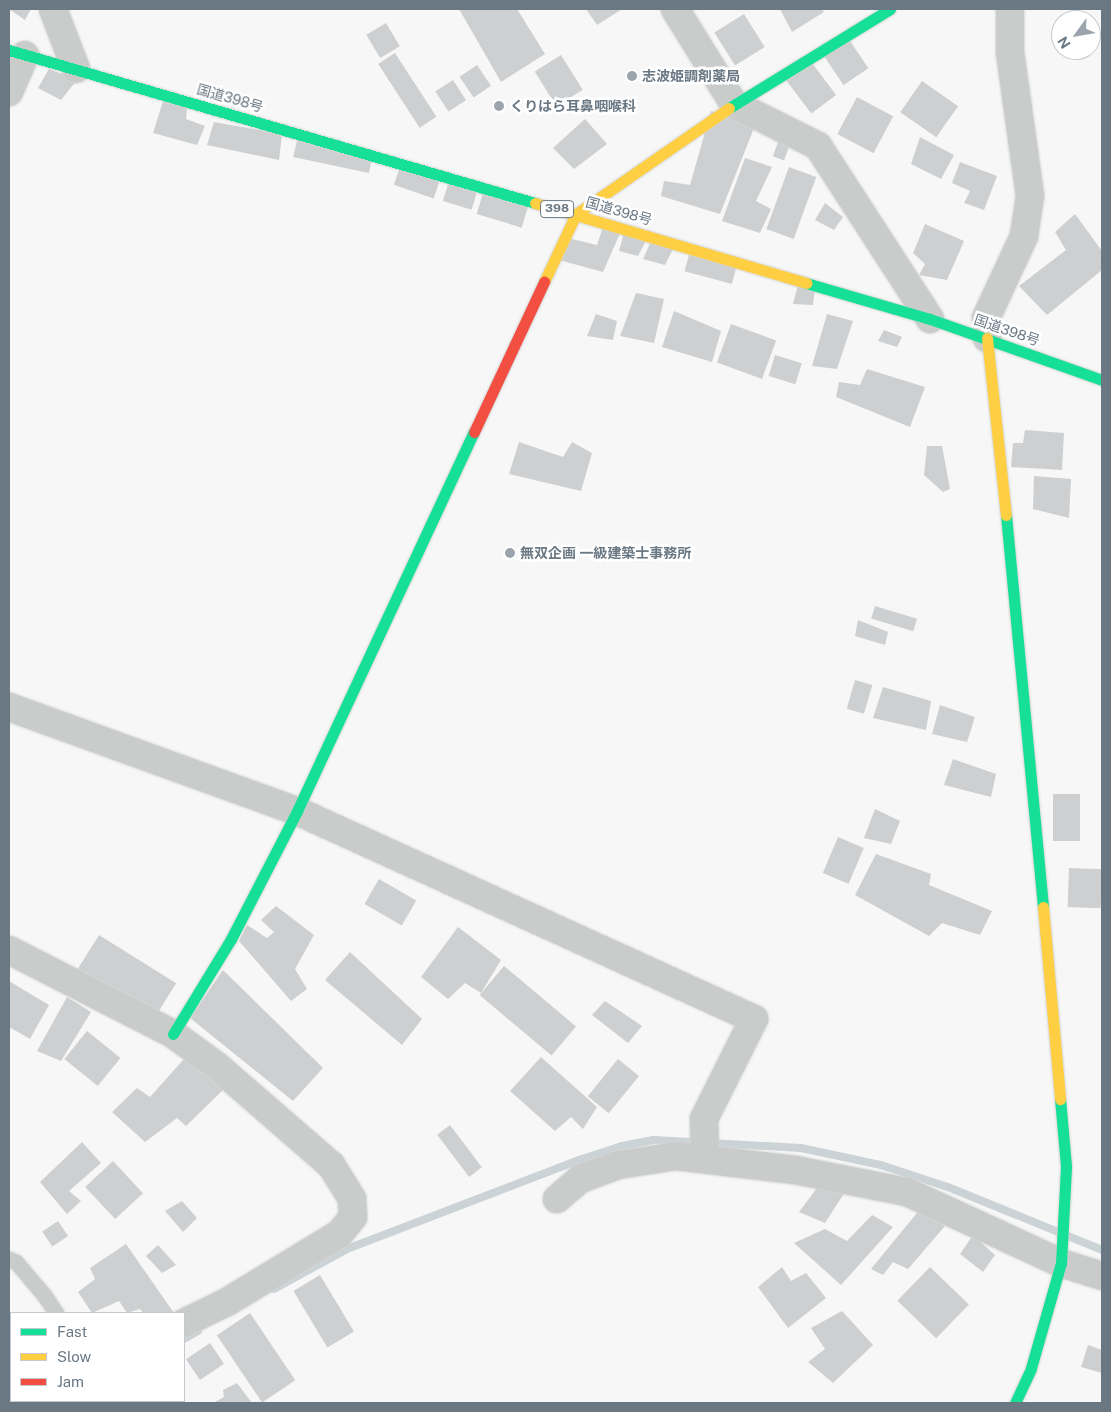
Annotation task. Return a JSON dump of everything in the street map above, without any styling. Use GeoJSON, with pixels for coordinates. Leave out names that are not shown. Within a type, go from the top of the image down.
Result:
{"type":"FeatureCollection","features":[{"type":"Feature","properties":{"kind":"main road"},"geometry":{"type":"LineString","coordinates":[[173,1034],[231,939],[297,811],[576,214],[734,104],[890,9]]}},
{"type":"Feature","properties":{"kind":"main road","name":"国道398号"},"geometry":{"type":"LineString","coordinates":[[17,52],[930,319],[1102,380]]}},
{"type":"Feature","properties":{"kind":"main road"},"geometry":{"type":"LineString","coordinates":[[987,338],[1021,659],[1066,1166],[1065,1230],[1061,1259],[1030,1368],[1015,1403]]}},
{"type":"Feature","properties":{"kind":"street"},"geometry":{"type":"LineString","coordinates":[[53,9],[76,69]]}},
{"type":"Feature","properties":{"kind":"street"},"geometry":{"type":"LineString","coordinates":[[675,9],[734,104],[818,146],[930,319]]}},
{"type":"Feature","properties":{"kind":"street"},"geometry":{"type":"LineString","coordinates":[[987,338],[986,318],[1024,236],[1030,196],[1010,52],[1010,9]]}},
{"type":"Feature","properties":{"kind":"street"},"geometry":{"type":"LineString","coordinates":[[9,92],[17,52]]}},
{"type":"Feature","properties":{"kind":"street"},"geometry":{"type":"LineString","coordinates":[[9,707],[297,811],[754,1020],[704,1119],[705,1158]]}},
{"type":"Feature","properties":{"kind":"street"},"geometry":{"type":"LineString","coordinates":[[9,950],[173,1034],[217,1066],[331,1164],[352,1199],[353,1217],[331,1238],[227,1302],[185,1323]]}},
{"type":"Feature","properties":{"kind":"street"},"geometry":{"type":"LineString","coordinates":[[558,1200],[580,1179],[618,1165],[676,1156],[795,1170],[907,1192],[1102,1276]]}},
{"type":"Feature","properties":{"kind":"lane"},"geometry":{"type":"LineString","coordinates":[[9,1259],[16,1262],[44,1294],[55,1312]]}},
{"type":"Feature","properties":{"kind":"building"},"geometry":{"type":"Polygon","coordinates":[[[9,9],[31,9],[25,20],[9,9]]]}},
{"type":"Feature","properties":{"kind":"building"},"geometry":{"type":"Polygon","coordinates":[[[459,9],[517,9],[545,54],[501,82],[459,9]]]}},
{"type":"Feature","properties":{"kind":"building"},"geometry":{"type":"Polygon","coordinates":[[[586,9],[622,9],[597,25],[586,9]]]}},
{"type":"Feature","properties":{"kind":"building"},"geometry":{"type":"Polygon","coordinates":[[[780,9],[821,9],[824,12],[792,32],[780,9]]]}},
{"type":"Feature","properties":{"kind":"building"},"geometry":{"type":"Polygon","coordinates":[[[744,14],[765,47],[735,66],[714,33],[744,14]]]}},
{"type":"Feature","properties":{"kind":"building"},"geometry":{"type":"Polygon","coordinates":[[[386,23],[400,46],[380,58],[366,35],[386,23]]]}},
{"type":"Feature","properties":{"kind":"building"},"geometry":{"type":"Polygon","coordinates":[[[846,35],[868,68],[843,85],[821,52],[846,35]]]}},
{"type":"Feature","properties":{"kind":"building"},"geometry":{"type":"Polygon","coordinates":[[[395,53],[436,117],[420,128],[378,64],[395,53]]]}},
{"type":"Feature","properties":{"kind":"building"},"geometry":{"type":"Polygon","coordinates":[[[561,55],[583,90],[556,106],[535,71],[561,55]]]}},
{"type":"Feature","properties":{"kind":"building"},"geometry":{"type":"Polygon","coordinates":[[[809,59],[836,95],[811,114],[784,78],[809,59]]]}},
{"type":"Feature","properties":{"kind":"building"},"geometry":{"type":"Polygon","coordinates":[[[477,65],[491,86],[474,97],[460,77],[477,65]]]}},
{"type":"Feature","properties":{"kind":"building"},"geometry":{"type":"Polygon","coordinates":[[[49,69],[77,80],[61,100],[38,88],[49,69]]]}},
{"type":"Feature","properties":{"kind":"building"},"geometry":{"type":"Polygon","coordinates":[[[453,80],[466,100],[448,112],[435,91],[453,80]]]}},
{"type":"Feature","properties":{"kind":"building"},"geometry":{"type":"Polygon","coordinates":[[[922,81],[958,106],[936,137],[900,112],[922,81]]]}},
{"type":"Feature","properties":{"kind":"building"},"geometry":{"type":"Polygon","coordinates":[[[857,97],[893,116],[873,153],[837,134],[857,97]]]}},
{"type":"Feature","properties":{"kind":"building"},"geometry":{"type":"Polygon","coordinates":[[[163,101],[187,107],[186,119],[205,126],[197,145],[153,133],[163,101]]]}},
{"type":"Feature","properties":{"kind":"building"},"geometry":{"type":"Polygon","coordinates":[[[711,111],[756,123],[720,214],[661,196],[664,181],[690,185],[711,111]]]}},
{"type":"Feature","properties":{"kind":"building"},"geometry":{"type":"Polygon","coordinates":[[[585,119],[607,144],[574,169],[553,148],[585,119]]]}},
{"type":"Feature","properties":{"kind":"building"},"geometry":{"type":"Polygon","coordinates":[[[214,122],[282,134],[279,160],[207,145],[214,122]]]}},
{"type":"Feature","properties":{"kind":"building"},"geometry":{"type":"Polygon","coordinates":[[[782,131],[793,135],[784,160],[773,156],[782,131]]]}},
{"type":"Feature","properties":{"kind":"building"},"geometry":{"type":"Polygon","coordinates":[[[298,137],[372,156],[369,173],[293,157],[298,137]]]}},
{"type":"Feature","properties":{"kind":"building"},"geometry":{"type":"Polygon","coordinates":[[[920,137],[954,155],[941,179],[911,164],[920,137]]]}},
{"type":"Feature","properties":{"kind":"building"},"geometry":{"type":"Polygon","coordinates":[[[745,158],[772,167],[756,201],[771,209],[760,233],[722,221],[745,158]]]}},
{"type":"Feature","properties":{"kind":"building"},"geometry":{"type":"Polygon","coordinates":[[[960,162],[997,176],[984,210],[964,203],[970,191],[952,183],[960,162]]]}},
{"type":"Feature","properties":{"kind":"building"},"geometry":{"type":"Polygon","coordinates":[[[401,164],[441,178],[434,198],[394,185],[401,164]]]}},
{"type":"Feature","properties":{"kind":"building"},"geometry":{"type":"Polygon","coordinates":[[[789,167],[816,177],[794,239],[766,229],[789,167]]]}},
{"type":"Feature","properties":{"kind":"building"},"geometry":{"type":"Polygon","coordinates":[[[449,181],[478,190],[472,210],[443,201],[449,181]]]}},
{"type":"Feature","properties":{"kind":"building"},"geometry":{"type":"Polygon","coordinates":[[[484,190],[529,204],[522,228],[477,214],[484,190]]]}},
{"type":"Feature","properties":{"kind":"building"},"geometry":{"type":"Polygon","coordinates":[[[825,203],[843,217],[834,230],[815,220],[825,203]]]}},
{"type":"Feature","properties":{"kind":"building"},"geometry":{"type":"Polygon","coordinates":[[[1075,214],[1102,251],[1102,270],[1047,315],[1019,286],[1066,250],[1055,232],[1075,214]]]}},
{"type":"Feature","properties":{"kind":"building"},"geometry":{"type":"Polygon","coordinates":[[[604,224],[621,231],[603,272],[559,260],[568,238],[597,245],[604,224]]]}},
{"type":"Feature","properties":{"kind":"building"},"geometry":{"type":"Polygon","coordinates":[[[925,224],[964,241],[947,280],[919,275],[925,264],[913,253],[925,224]]]}},
{"type":"Feature","properties":{"kind":"building"},"geometry":{"type":"Polygon","coordinates":[[[624,233],[646,241],[638,256],[619,251],[624,233]]]}},
{"type":"Feature","properties":{"kind":"building"},"geometry":{"type":"Polygon","coordinates":[[[651,241],[673,249],[665,265],[643,259],[651,241]]]}},
{"type":"Feature","properties":{"kind":"building"},"geometry":{"type":"Polygon","coordinates":[[[690,251],[737,264],[732,284],[685,271],[690,251]]]}},
{"type":"Feature","properties":{"kind":"building"},"geometry":{"type":"Polygon","coordinates":[[[798,285],[815,288],[813,305],[793,304],[798,285]]]}},
{"type":"Feature","properties":{"kind":"building"},"geometry":{"type":"Polygon","coordinates":[[[636,293],[664,299],[654,343],[620,336],[636,293]]]}},
{"type":"Feature","properties":{"kind":"building"},"geometry":{"type":"Polygon","coordinates":[[[674,311],[721,331],[712,362],[662,347],[674,311]]]}},
{"type":"Feature","properties":{"kind":"building"},"geometry":{"type":"Polygon","coordinates":[[[596,314],[617,321],[613,340],[587,336],[596,314]]]}},
{"type":"Feature","properties":{"kind":"building"},"geometry":{"type":"Polygon","coordinates":[[[827,314],[853,321],[837,369],[812,366],[827,314]]]}},
{"type":"Feature","properties":{"kind":"building"},"geometry":{"type":"Polygon","coordinates":[[[731,324],[776,340],[762,379],[717,363],[731,324]]]}},
{"type":"Feature","properties":{"kind":"building"},"geometry":{"type":"Polygon","coordinates":[[[884,330],[902,337],[897,347],[878,341],[884,330]]]}},
{"type":"Feature","properties":{"kind":"building"},"geometry":{"type":"Polygon","coordinates":[[[775,355],[802,363],[795,384],[769,376],[775,355]]]}},
{"type":"Feature","properties":{"kind":"building"},"geometry":{"type":"Polygon","coordinates":[[[867,369],[925,387],[910,427],[836,397],[839,382],[860,385],[867,369]]]}},
{"type":"Feature","properties":{"kind":"building"},"geometry":{"type":"Polygon","coordinates":[[[1025,430],[1064,433],[1062,470],[1011,467],[1013,443],[1023,443],[1025,430]]]}},
{"type":"Feature","properties":{"kind":"building"},"geometry":{"type":"Polygon","coordinates":[[[519,442],[563,457],[572,442],[592,453],[581,491],[509,474],[519,442]]]}},
{"type":"Feature","properties":{"kind":"building"},"geometry":{"type":"Polygon","coordinates":[[[927,446],[942,446],[950,489],[943,492],[924,475],[927,446]]]}},
{"type":"Feature","properties":{"kind":"building"},"geometry":{"type":"Polygon","coordinates":[[[1034,476],[1071,479],[1069,518],[1033,509],[1034,476]]]}},
{"type":"Feature","properties":{"kind":"building"},"geometry":{"type":"Polygon","coordinates":[[[875,606],[917,619],[913,631],[871,618],[875,606]]]}},
{"type":"Feature","properties":{"kind":"building"},"geometry":{"type":"Polygon","coordinates":[[[858,620],[888,632],[885,645],[855,636],[858,620]]]}},
{"type":"Feature","properties":{"kind":"building"},"geometry":{"type":"Polygon","coordinates":[[[855,680],[872,685],[864,714],[847,709],[855,680]]]}},
{"type":"Feature","properties":{"kind":"building"},"geometry":{"type":"Polygon","coordinates":[[[883,687],[931,701],[926,730],[873,718],[883,687]]]}},
{"type":"Feature","properties":{"kind":"building"},"geometry":{"type":"Polygon","coordinates":[[[940,705],[975,717],[967,742],[932,734],[940,705]]]}},
{"type":"Feature","properties":{"kind":"building"},"geometry":{"type":"Polygon","coordinates":[[[953,759],[996,774],[991,797],[944,785],[953,759]]]}},
{"type":"Feature","properties":{"kind":"building"},"geometry":{"type":"Polygon","coordinates":[[[1053,794],[1080,794],[1080,841],[1053,841],[1053,794]]]}},
{"type":"Feature","properties":{"kind":"building"},"geometry":{"type":"Polygon","coordinates":[[[875,809],[900,821],[891,844],[864,838],[875,809]]]}},
{"type":"Feature","properties":{"kind":"building"},"geometry":{"type":"Polygon","coordinates":[[[838,837],[864,848],[849,884],[823,873],[838,837]]]}},
{"type":"Feature","properties":{"kind":"building"},"geometry":{"type":"Polygon","coordinates":[[[876,854],[931,874],[929,885],[992,911],[980,935],[942,923],[929,936],[855,895],[876,854]]]}},
{"type":"Feature","properties":{"kind":"building"},"geometry":{"type":"Polygon","coordinates":[[[1069,868],[1102,869],[1101,908],[1068,907],[1069,868]]]}},
{"type":"Feature","properties":{"kind":"building"},"geometry":{"type":"Polygon","coordinates":[[[379,879],[416,900],[402,926],[364,904],[379,879]]]}},
{"type":"Feature","properties":{"kind":"building"},"geometry":{"type":"Polygon","coordinates":[[[276,906],[314,935],[295,969],[307,989],[291,1001],[239,941],[247,925],[267,938],[274,932],[261,920],[276,906]]]}},
{"type":"Feature","properties":{"kind":"building"},"geometry":{"type":"Polygon","coordinates":[[[458,927],[501,960],[481,993],[465,983],[448,999],[421,977],[458,927]]]}},
{"type":"Feature","properties":{"kind":"building"},"geometry":{"type":"Polygon","coordinates":[[[99,935],[176,983],[154,1019],[77,971],[99,935]]]}},
{"type":"Feature","properties":{"kind":"building"},"geometry":{"type":"Polygon","coordinates":[[[350,952],[422,1019],[402,1045],[325,980],[350,952]]]}},
{"type":"Feature","properties":{"kind":"building"},"geometry":{"type":"Polygon","coordinates":[[[504,966],[576,1026],[552,1056],[480,995],[504,966]]]}},
{"type":"Feature","properties":{"kind":"building"},"geometry":{"type":"Polygon","coordinates":[[[223,970],[323,1068],[293,1101],[190,1018],[223,970]]]}},
{"type":"Feature","properties":{"kind":"building"},"geometry":{"type":"Polygon","coordinates":[[[9,981],[49,1005],[30,1039],[9,1027],[9,981]]]}},
{"type":"Feature","properties":{"kind":"building"},"geometry":{"type":"Polygon","coordinates":[[[67,997],[91,1012],[61,1061],[37,1051],[67,997]]]}},
{"type":"Feature","properties":{"kind":"building"},"geometry":{"type":"Polygon","coordinates":[[[605,1001],[642,1026],[628,1043],[592,1015],[605,1001]]]}},
{"type":"Feature","properties":{"kind":"building"},"geometry":{"type":"Polygon","coordinates":[[[87,1031],[120,1058],[98,1086],[64,1059],[87,1031]]]}},
{"type":"Feature","properties":{"kind":"building"},"geometry":{"type":"Polygon","coordinates":[[[541,1057],[597,1107],[583,1129],[571,1117],[555,1131],[510,1091],[541,1057]]]}},
{"type":"Feature","properties":{"kind":"building"},"geometry":{"type":"Polygon","coordinates":[[[184,1059],[224,1089],[186,1126],[177,1118],[145,1142],[112,1112],[137,1088],[150,1097],[184,1059]]]}},
{"type":"Feature","properties":{"kind":"building"},"geometry":{"type":"Polygon","coordinates":[[[618,1059],[639,1076],[609,1113],[588,1096],[618,1059]]]}},
{"type":"Feature","properties":{"kind":"building"},"geometry":{"type":"Polygon","coordinates":[[[450,1125],[482,1167],[469,1177],[437,1135],[450,1125]]]}},
{"type":"Feature","properties":{"kind":"building"},"geometry":{"type":"Polygon","coordinates":[[[82,1142],[101,1163],[69,1191],[81,1201],[67,1214],[40,1182],[82,1142]]]}},
{"type":"Feature","properties":{"kind":"building"},"geometry":{"type":"Polygon","coordinates":[[[113,1161],[143,1193],[115,1219],[85,1187],[113,1161]]]}},
{"type":"Feature","properties":{"kind":"building"},"geometry":{"type":"Polygon","coordinates":[[[823,1180],[845,1192],[825,1223],[799,1212],[823,1180]]]}},
{"type":"Feature","properties":{"kind":"building"},"geometry":{"type":"Polygon","coordinates":[[[182,1201],[197,1218],[183,1232],[165,1211],[182,1201]]]}},
{"type":"Feature","properties":{"kind":"building"},"geometry":{"type":"Polygon","coordinates":[[[921,1208],[945,1226],[908,1269],[893,1262],[883,1275],[871,1269],[921,1208]]]}},
{"type":"Feature","properties":{"kind":"building"},"geometry":{"type":"Polygon","coordinates":[[[872,1215],[893,1227],[841,1285],[794,1243],[825,1229],[847,1241],[872,1215]]]}},
{"type":"Feature","properties":{"kind":"building"},"geometry":{"type":"Polygon","coordinates":[[[58,1221],[68,1236],[52,1247],[42,1232],[58,1221]]]}},
{"type":"Feature","properties":{"kind":"building"},"geometry":{"type":"Polygon","coordinates":[[[973,1235],[995,1255],[983,1272],[960,1254],[973,1235]]]}},
{"type":"Feature","properties":{"kind":"building"},"geometry":{"type":"Polygon","coordinates":[[[126,1244],[173,1312],[142,1312],[140,1309],[126,1312],[119,1301],[91,1312],[78,1292],[95,1279],[90,1268],[126,1244]]]}},
{"type":"Feature","properties":{"kind":"building"},"geometry":{"type":"Polygon","coordinates":[[[158,1245],[176,1265],[162,1273],[146,1256],[158,1245]]]}},
{"type":"Feature","properties":{"kind":"building"},"geometry":{"type":"Polygon","coordinates":[[[782,1267],[791,1281],[806,1273],[826,1298],[788,1328],[758,1287],[782,1267]]]}},
{"type":"Feature","properties":{"kind":"building"},"geometry":{"type":"Polygon","coordinates":[[[930,1267],[969,1305],[936,1338],[897,1301],[930,1267]]]}},
{"type":"Feature","properties":{"kind":"building"},"geometry":{"type":"Polygon","coordinates":[[[320,1275],[354,1332],[327,1348],[293,1291],[320,1275]]]}},
{"type":"Feature","properties":{"kind":"building"},"geometry":{"type":"Polygon","coordinates":[[[842,1311],[873,1345],[833,1383],[808,1362],[825,1349],[811,1328],[842,1311]]]}},
{"type":"Feature","properties":{"kind":"building"},"geometry":{"type":"Polygon","coordinates":[[[250,1313],[295,1380],[262,1403],[217,1335],[250,1313]]]}},
{"type":"Feature","properties":{"kind":"building"},"geometry":{"type":"Polygon","coordinates":[[[210,1343],[224,1364],[200,1380],[186,1359],[210,1343]]]}},
{"type":"Feature","properties":{"kind":"building"},"geometry":{"type":"Polygon","coordinates":[[[1088,1345],[1102,1350],[1102,1373],[1081,1367],[1088,1345]]]}},
{"type":"Feature","properties":{"kind":"building"},"geometry":{"type":"Polygon","coordinates":[[[237,1383],[252,1403],[213,1403],[224,1397],[223,1390],[237,1383]]]}},
{"type":"Feature","properties":{"kind":"building"},"geometry":{"type":"Polygon","coordinates":[[[131,1402],[179,1402],[179,1403],[131,1402]]]}},
{"type":"Feature","properties":{"kind":"waterway"},"geometry":{"type":"LineString","coordinates":[[274,1289],[347,1249],[582,1159],[622,1146],[654,1140],[801,1148],[881,1165],[948,1187],[1102,1250]]}},
{"type":"Feature","properties":{"kind":"waterway"},"geometry":{"type":"LineString","coordinates":[[185,1338],[198,1331]]}},
{"type":"Feature","properties":{"kind":"traffic: fast"},"geometry":{"type":"LineString","coordinates":[[729,108],[890,9]]}},
{"type":"Feature","properties":{"kind":"traffic: fast"},"geometry":{"type":"LineString","coordinates":[[9,50],[535,203]]}},
{"type":"Feature","properties":{"kind":"traffic: fast"},"geometry":{"type":"LineString","coordinates":[[806,283],[930,319],[1102,380]]}},
{"type":"Feature","properties":{"kind":"traffic: fast"},"geometry":{"type":"LineString","coordinates":[[173,1034],[231,939],[297,811],[474,432]]}},
{"type":"Feature","properties":{"kind":"traffic: fast"},"geometry":{"type":"LineString","coordinates":[[1006,515],[1043,907]]}},
{"type":"Feature","properties":{"kind":"traffic: fast"},"geometry":{"type":"LineString","coordinates":[[1015,1403],[1031,1368],[1061,1263],[1066,1166],[1060,1099]]}},
{"type":"Feature","properties":{"kind":"traffic: slow"},"geometry":{"type":"LineString","coordinates":[[544,282],[576,214],[729,108]]}},
{"type":"Feature","properties":{"kind":"traffic: slow"},"geometry":{"type":"LineString","coordinates":[[535,203],[806,283]]}},
{"type":"Feature","properties":{"kind":"traffic: slow"},"geometry":{"type":"LineString","coordinates":[[987,338],[1006,515]]}},
{"type":"Feature","properties":{"kind":"traffic: slow"},"geometry":{"type":"LineString","coordinates":[[1043,907],[1060,1099]]}},
{"type":"Feature","properties":{"kind":"traffic: jam"},"geometry":{"type":"LineString","coordinates":[[474,432],[544,282]]}},
{"type":"Feature","properties":{"kind":"place","name":"志波姫調剤薬局"},"geometry":{"type":"Point","coordinates":[632,76]}},
{"type":"Feature","properties":{"kind":"place","name":"くりはら耳鼻咽喉科"},"geometry":{"type":"Point","coordinates":[499,106]}},
{"type":"Feature","properties":{"kind":"place","name":"無双企画 一級建築士事務所"},"geometry":{"type":"Point","coordinates":[510,553]}}]}
